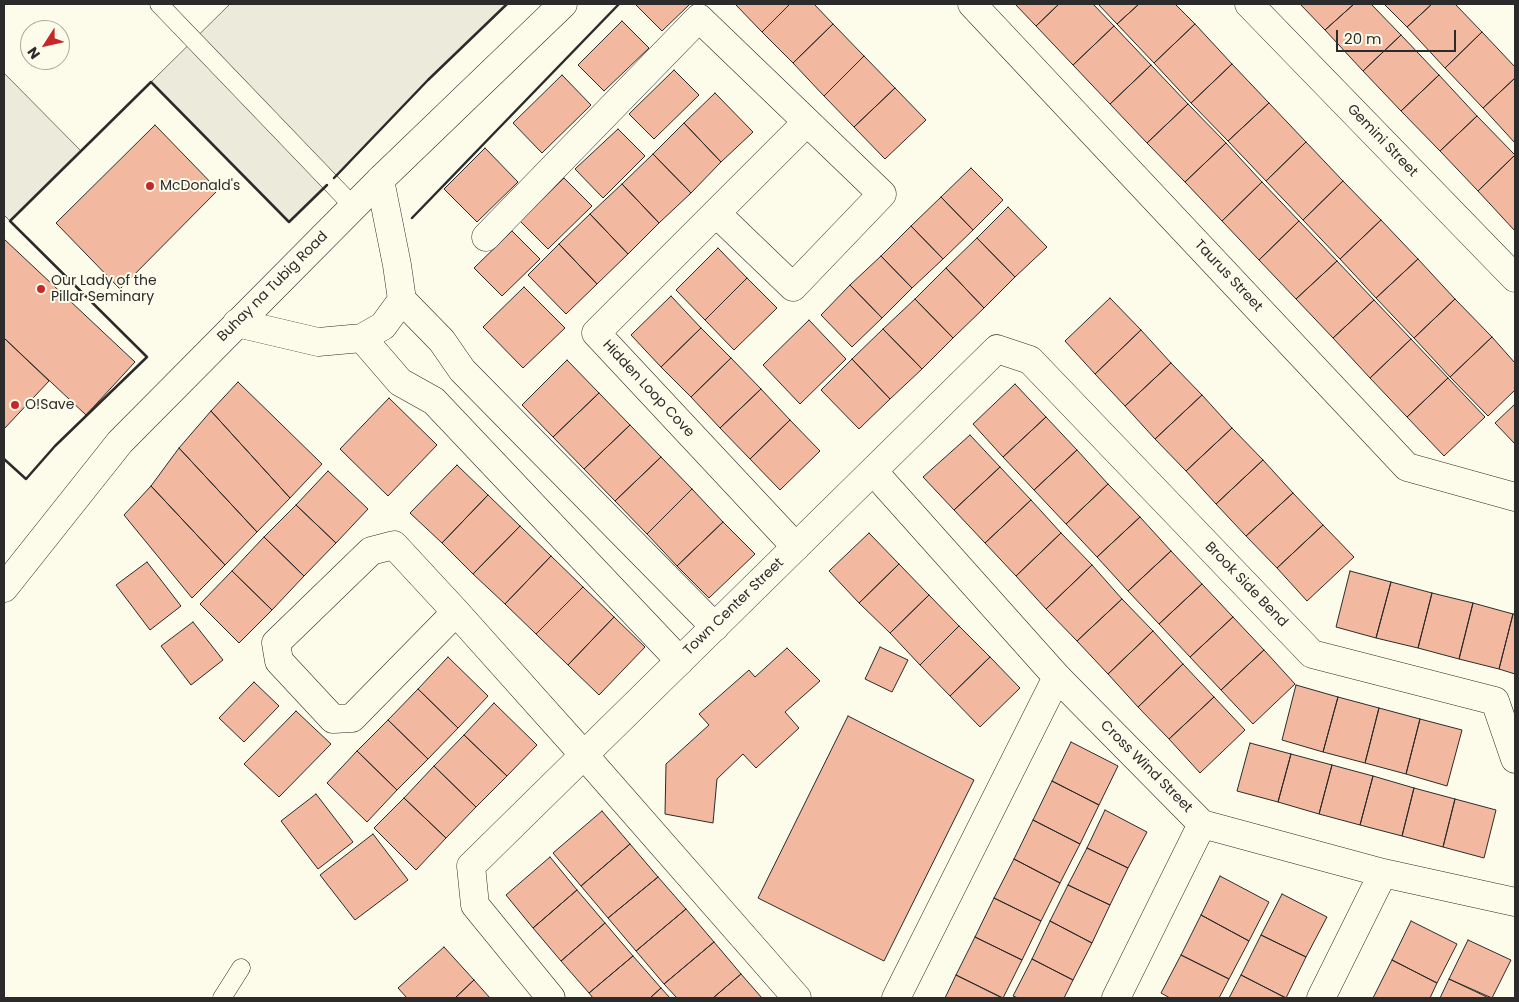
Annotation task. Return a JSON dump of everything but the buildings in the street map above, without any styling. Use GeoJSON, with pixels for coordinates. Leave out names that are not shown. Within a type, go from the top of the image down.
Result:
{"type":"FeatureCollection","features":[{"type":"Feature","properties":{"kind":"street","name":"Buhay na Tubig Road"},"geometry":{"type":"LineString","coordinates":[[4,588],[120,442],[380,180],[563,4]]}},
{"type":"Feature","properties":{"kind":"street","name":"Taurus Street"},"geometry":{"type":"LineString","coordinates":[[972,4],[1407,467],[1515,497]]}},
{"type":"Feature","properties":{"kind":"street","name":"Gemini Street"},"geometry":{"type":"LineString","coordinates":[[1249,4],[1515,278]]}},
{"type":"Feature","properties":{"kind":"street"},"geometry":{"type":"LineString","coordinates":[[486,237],[699,18],[882,194],[793,287],[716,213]]}},
{"type":"Feature","properties":{"kind":"street","name":"Hidden Loop Cove"},"geometry":{"type":"LineString","coordinates":[[796,547],[596,333],[807,122]]}},
{"type":"Feature","properties":{"kind":"street"},"geometry":{"type":"LineString","coordinates":[[380,180],[402,300],[442,341],[462,370],[715,627]]}},
{"type":"Feature","properties":{"kind":"street"},"geometry":{"type":"LineString","coordinates":[[237,323],[318,342],[362,338],[383,326],[402,300]]}},
{"type":"Feature","properties":{"kind":"street"},"geometry":{"type":"LineString","coordinates":[[362,338],[400,382],[434,401],[680,660]]}},
{"type":"Feature","properties":{"kind":"street","name":"Town Center Street"},"geometry":{"type":"LineString","coordinates":[[551,998],[475,905],[471,866],[997,349]]}},
{"type":"Feature","properties":{"kind":"street","name":"Brook Side Bend"},"geometry":{"type":"LineString","coordinates":[[997,349],[1030,360],[1312,654],[1496,701],[1515,759]]}},
{"type":"Feature","properties":{"kind":"street","name":"Cross Wind Street"},"geometry":{"type":"LineString","coordinates":[[873,471],[1057,678],[1202,824],[1383,873],[1515,902]]}},
{"type":"Feature","properties":{"kind":"street"},"geometry":{"type":"LineString","coordinates":[[456,612],[352,718],[333,719],[279,661],[276,642],[371,551],[394,545],[456,612],[584,755],[797,998]]}},
{"type":"Feature","properties":{"kind":"street"},"geometry":{"type":"LineString","coordinates":[[896,998],[1057,678]]}},
{"type":"Feature","properties":{"kind":"street"},"geometry":{"type":"LineString","coordinates":[[1116,998],[1202,824]]}},
{"type":"Feature","properties":{"kind":"street"},"geometry":{"type":"LineString","coordinates":[[1321,998],[1383,873]]}},
{"type":"Feature","properties":{"kind":"lane"},"geometry":{"type":"LineString","coordinates":[[159,4],[354,206]]}},
{"type":"Feature","properties":{"kind":"lane"},"geometry":{"type":"LineString","coordinates":[[222,998],[241,968]]}},
{"type":"Feature","properties":{"kind":"shaded area"},"geometry":{"type":"Polygon","coordinates":[[[230,4],[507,4],[428,80],[331,182],[289,222],[151,82],[230,4]]]}},
{"type":"Feature","properties":{"kind":"shaded area"},"geometry":{"type":"Polygon","coordinates":[[[4,73],[81,151],[10,221],[4,215],[4,73]]]}},
{"type":"Feature","properties":{"kind":"wall"},"geometry":{"type":"LineString","coordinates":[[334,178],[428,80],[507,4]]}},
{"type":"Feature","properties":{"kind":"wall"},"geometry":{"type":"LineString","coordinates":[[412,218],[619,4]]}},
{"type":"Feature","properties":{"kind":"wall"},"geometry":{"type":"LineString","coordinates":[[4,459],[26,479],[55,446],[147,357],[10,221],[151,82],[289,222],[327,185]]}},
{"type":"Feature","properties":{"kind":"place","name":"McDonald's"},"geometry":{"type":"Point","coordinates":[150,186]}},
{"type":"Feature","properties":{"kind":"place","name":"Our Lady of the Pillar Seminary"},"geometry":{"type":"Point","coordinates":[41,289]}},
{"type":"Feature","properties":{"kind":"place","name":"O!Save"},"geometry":{"type":"Point","coordinates":[15,405]}}]}
